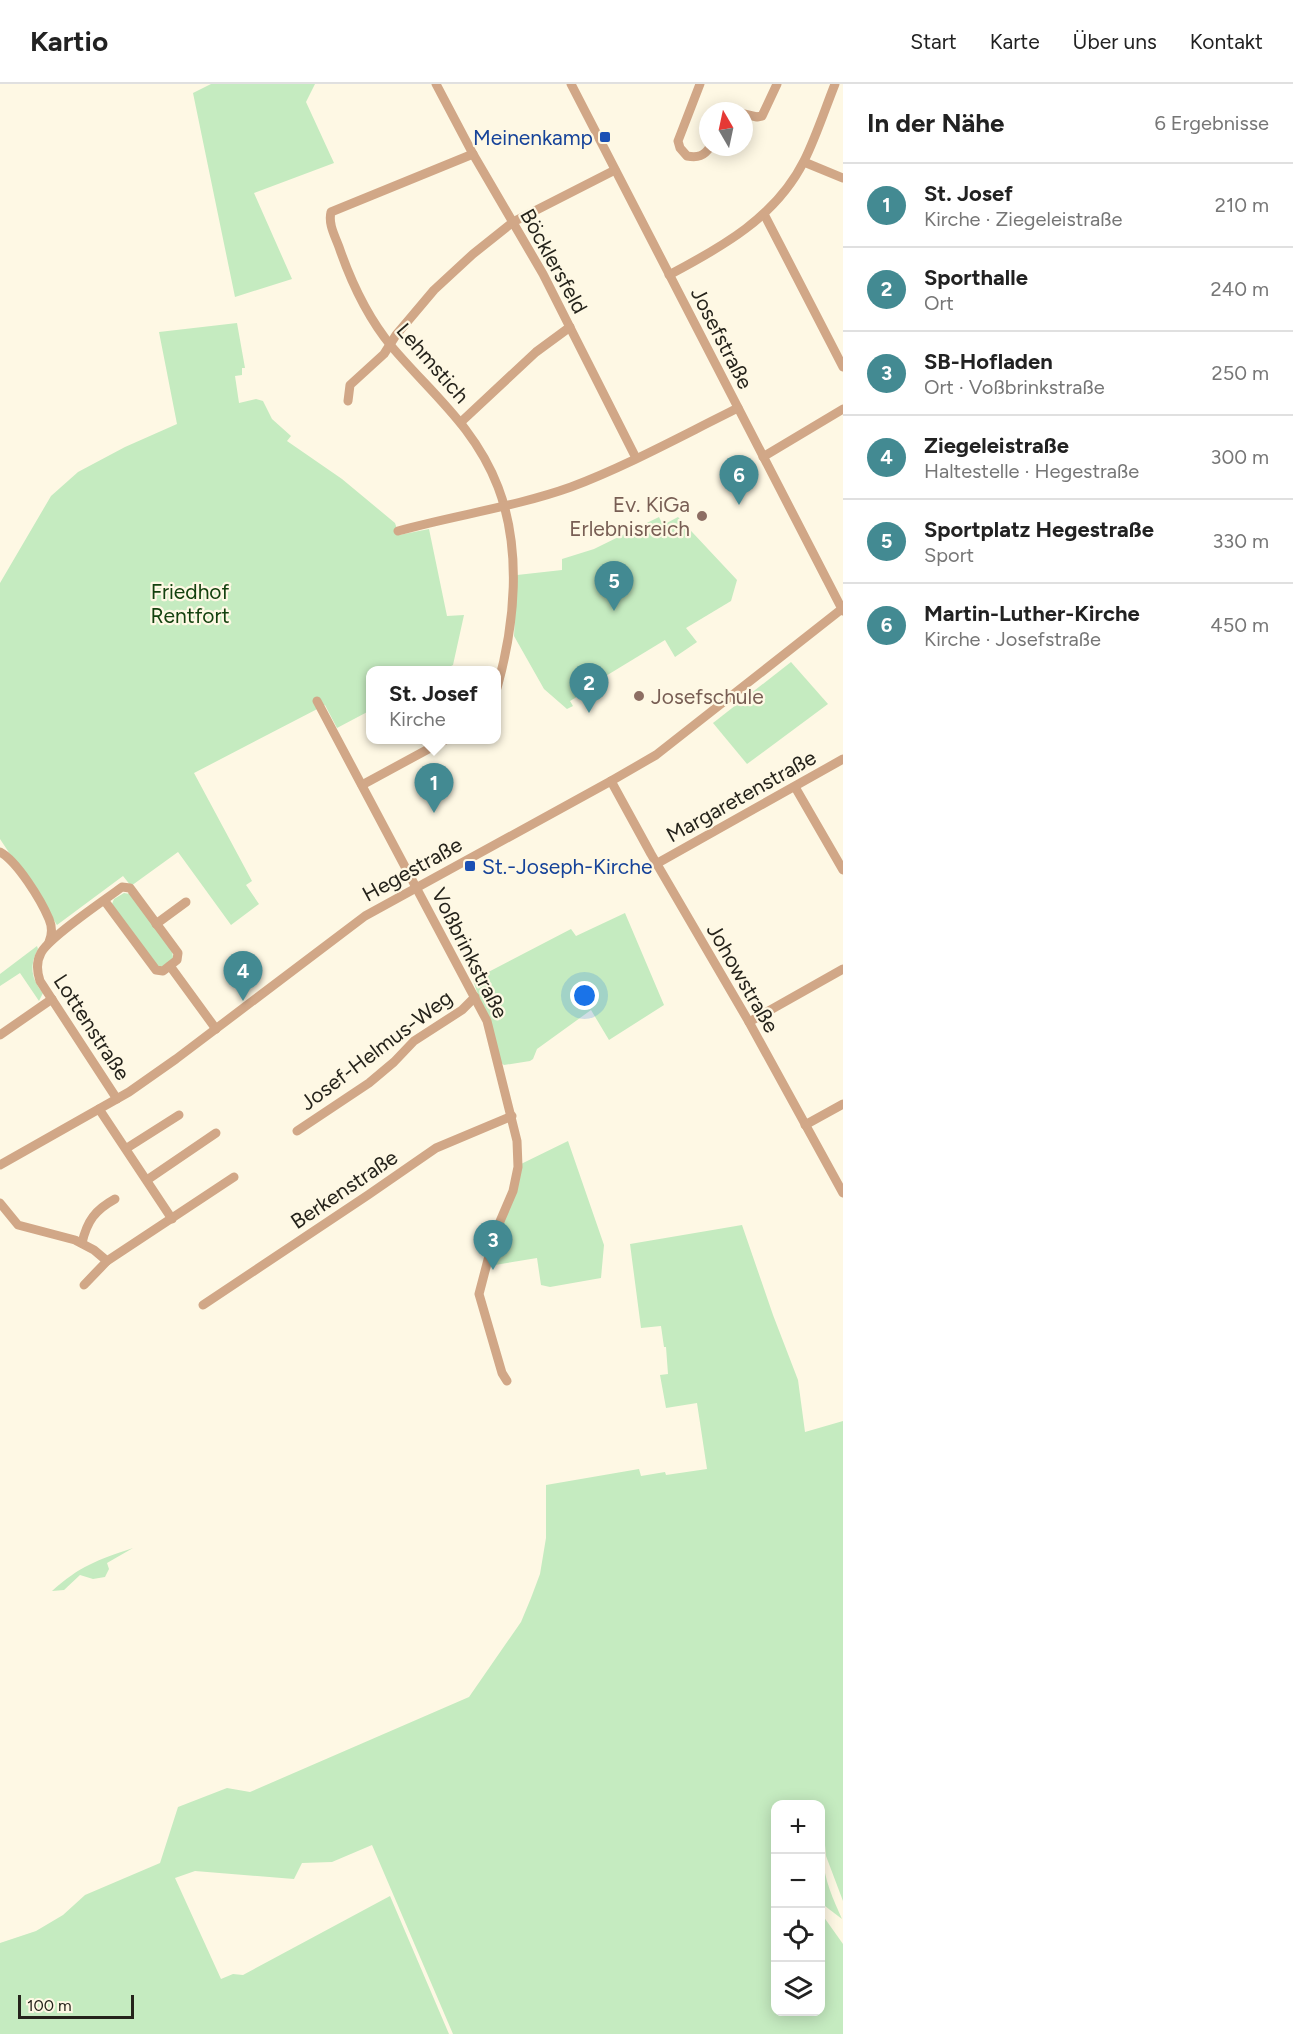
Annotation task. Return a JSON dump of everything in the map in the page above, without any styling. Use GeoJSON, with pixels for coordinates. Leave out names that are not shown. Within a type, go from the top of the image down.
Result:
{"type":"FeatureCollection","features":[{"type":"Feature","properties":{"kind":"street","name":"Böcklersfeld"},"geometry":{"type":"LineString","coordinates":[[436,84],[570,327],[636,458]]}},
{"type":"Feature","properties":{"kind":"street","name":"Josefstraße"},"geometry":{"type":"LineString","coordinates":[[571,84],[842,609]]}},
{"type":"Feature","properties":{"kind":"street"},"geometry":{"type":"LineString","coordinates":[[699,156],[687,156],[680,148],[678,141],[700,84]]}},
{"type":"Feature","properties":{"kind":"street"},"geometry":{"type":"LineString","coordinates":[[753,116],[762,116],[777,84]]}},
{"type":"Feature","properties":{"kind":"street"},"geometry":{"type":"LineString","coordinates":[[669,275],[718,249],[764,214],[804,162],[835,84]]}},
{"type":"Feature","properties":{"kind":"street","name":"Lehmstich"},"geometry":{"type":"LineString","coordinates":[[473,154],[332,212],[330,222],[353,281],[369,313],[391,345],[461,422],[487,464],[504,507],[512,545],[514,577],[508,638],[501,670]]}},
{"type":"Feature","properties":{"kind":"street"},"geometry":{"type":"LineString","coordinates":[[804,162],[843,178]]}},
{"type":"Feature","properties":{"kind":"street"},"geometry":{"type":"LineString","coordinates":[[348,400],[350,385],[384,354],[396,335],[434,290],[473,254],[513,222],[615,170]]}},
{"type":"Feature","properties":{"kind":"street"},"geometry":{"type":"LineString","coordinates":[[764,214],[843,367]]}},
{"type":"Feature","properties":{"kind":"street"},"geometry":{"type":"LineString","coordinates":[[461,422],[536,352],[570,327]]}},
{"type":"Feature","properties":{"kind":"street"},"geometry":{"type":"LineString","coordinates":[[398,531],[504,507],[571,487],[738,408]]}},
{"type":"Feature","properties":{"kind":"street"},"geometry":{"type":"LineString","coordinates":[[763,457],[843,409]]}},
{"type":"Feature","properties":{"kind":"street","name":"Hegestraße"},"geometry":{"type":"LineString","coordinates":[[0,1165],[117,1099],[167,1066],[365,916],[611,782],[656,755],[842,609]]}},
{"type":"Feature","properties":{"kind":"street","name":"Voßbrinkstraße"},"geometry":{"type":"LineString","coordinates":[[317,701],[487,1022],[517,1142],[518,1167],[513,1191],[495,1233],[479,1294],[502,1373],[507,1381]]}},
{"type":"Feature","properties":{"kind":"street"},"geometry":{"type":"LineString","coordinates":[[362,785],[438,744]]}},
{"type":"Feature","properties":{"kind":"street","name":"Margaretenstraße"},"geometry":{"type":"LineString","coordinates":[[656,864],[843,759]]}},
{"type":"Feature","properties":{"kind":"street","name":"Johowstraße"},"geometry":{"type":"LineString","coordinates":[[611,782],[656,864],[749,1022],[843,1193]]}},
{"type":"Feature","properties":{"kind":"street"},"geometry":{"type":"LineString","coordinates":[[795,787],[843,870]]}},
{"type":"Feature","properties":{"kind":"street"},"geometry":{"type":"LineString","coordinates":[[0,852],[17,869],[49,920],[51,936],[49,942]]}},
{"type":"Feature","properties":{"kind":"street","name":"Lottenstraße"},"geometry":{"type":"LineString","coordinates":[[117,1099],[40,981],[37,968],[40,954],[49,942],[122,887],[130,888],[178,953],[177,960],[170,966]]}},
{"type":"Feature","properties":{"kind":"street"},"geometry":{"type":"LineString","coordinates":[[104,900],[156,970],[163,971],[170,966],[216,1029]]}},
{"type":"Feature","properties":{"kind":"street"},"geometry":{"type":"LineString","coordinates":[[156,924],[186,902]]}},
{"type":"Feature","properties":{"kind":"street"},"geometry":{"type":"LineString","coordinates":[[749,1022],[843,969]]}},
{"type":"Feature","properties":{"kind":"street","name":"Josef-Helmus-Weg"},"geometry":{"type":"LineString","coordinates":[[297,1131],[369,1083],[414,1041],[462,1010],[475,997]]}},
{"type":"Feature","properties":{"kind":"street"},"geometry":{"type":"LineString","coordinates":[[0,1035],[52,999]]}},
{"type":"Feature","properties":{"kind":"street"},"geometry":{"type":"LineString","coordinates":[[805,1125],[843,1104]]}},
{"type":"Feature","properties":{"kind":"street"},"geometry":{"type":"LineString","coordinates":[[99,1109],[172,1219]]}},
{"type":"Feature","properties":{"kind":"street"},"geometry":{"type":"LineString","coordinates":[[127,1148],[179,1114]]}},
{"type":"Feature","properties":{"kind":"street","name":"Berkenstraße"},"geometry":{"type":"LineString","coordinates":[[203,1305],[436,1148],[512,1116]]}},
{"type":"Feature","properties":{"kind":"street"},"geometry":{"type":"LineString","coordinates":[[147,1180],[216,1133]]}},
{"type":"Feature","properties":{"kind":"street"},"geometry":{"type":"LineString","coordinates":[[84,1285],[107,1261],[234,1177]]}},
{"type":"Feature","properties":{"kind":"street"},"geometry":{"type":"LineString","coordinates":[[79,1242],[94,1215],[115,1199]]}},
{"type":"Feature","properties":{"kind":"street"},"geometry":{"type":"LineString","coordinates":[[0,1203],[18,1225],[79,1242],[107,1261]]}},
{"type":"Feature","properties":{"kind":"green space"},"geometry":{"type":"Polygon","coordinates":[[[211,84],[315,84],[306,102],[334,163],[254,193],[292,279],[235,297],[193,93],[211,84]]]}},
{"type":"Feature","properties":{"kind":"green space","name":"Friedhof Rentfort"},"geometry":{"type":"Polygon","coordinates":[[[237,323],[245,368],[242,368],[242,375],[235,376],[239,403],[256,399],[263,401],[272,419],[291,436],[287,441],[342,479],[395,523],[399,535],[429,529],[447,616],[464,615],[453,665],[366,666],[366,713],[337,728],[325,705],[194,773],[252,881],[246,885],[259,904],[231,925],[178,852],[131,886],[123,876],[57,925],[0,839],[0,583],[51,496],[78,472],[125,447],[177,424],[159,332],[237,323]]]}},
{"type":"Feature","properties":{"kind":"green space"},"geometry":{"type":"Polygon","coordinates":[[[659,517],[663,525],[678,517],[737,580],[731,601],[686,628],[697,642],[675,657],[665,640],[591,685],[592,688],[570,701],[573,706],[567,709],[544,689],[514,636],[517,575],[562,570],[562,559],[594,549],[659,517]]]}},
{"type":"Feature","properties":{"kind":"green space"},"geometry":{"type":"Polygon","coordinates":[[[791,662],[828,704],[747,764],[713,723],[791,662]]]}},
{"type":"Feature","properties":{"kind":"green space"},"geometry":{"type":"Polygon","coordinates":[[[124,893],[130,894],[172,950],[173,958],[162,967],[157,966],[112,904],[114,899],[124,893]]]}},
{"type":"Feature","properties":{"kind":"green space"},"geometry":{"type":"Polygon","coordinates":[[[625,913],[664,1005],[609,1040],[591,1010],[537,1049],[530,1061],[504,1065],[500,1062],[473,980],[571,929],[576,936],[625,913]]]}},
{"type":"Feature","properties":{"kind":"green space"},"geometry":{"type":"Polygon","coordinates":[[[37,946],[32,966],[36,982],[43,993],[39,1001],[20,973],[0,986],[0,974],[37,946]]]}},
{"type":"Feature","properties":{"kind":"green space"},"geometry":{"type":"Polygon","coordinates":[[[568,1141],[604,1245],[601,1278],[550,1287],[541,1285],[537,1258],[489,1266],[521,1164],[568,1141]]]}},
{"type":"Feature","properties":{"kind":"green space"},"geometry":{"type":"Polygon","coordinates":[[[742,1225],[798,1380],[805,1432],[843,1421],[843,1901],[826,1856],[825,1800],[771,1800],[771,2016],[825,2016],[825,1919],[843,1944],[843,2034],[453,2034],[372,1845],[332,1862],[302,1863],[294,1879],[195,1871],[175,1878],[221,1979],[233,1974],[243,1975],[390,1896],[449,2034],[0,2034],[0,1943],[36,1931],[63,1915],[85,1895],[160,1863],[178,1807],[227,1788],[250,1792],[469,1697],[521,1622],[540,1574],[546,1538],[546,1485],[639,1469],[641,1476],[707,1469],[697,1403],[666,1408],[660,1375],[668,1374],[666,1347],[664,1347],[661,1326],[641,1328],[630,1244],[742,1225]]]}},
{"type":"Feature","properties":{"kind":"green space"},"geometry":{"type":"Polygon","coordinates":[[[133,1548],[107,1563],[109,1569],[105,1577],[93,1579],[80,1575],[64,1590],[52,1591],[71,1575],[109,1556],[133,1548]]]}},
{"type":"Feature","properties":{"kind":"green space"},"geometry":{"type":"Polygon","coordinates":[[[825,1873],[834,1901],[842,1919],[825,1906],[825,1873]]]}},
{"type":"Feature","properties":{"kind":"place","name":"Meinenkamp"},"geometry":{"type":"Point","coordinates":[605,137]}},
{"type":"Feature","properties":{"kind":"place","name":"Martin-Luther-Kirche"},"geometry":{"type":"Point","coordinates":[739,505]}},
{"type":"Feature","properties":{"kind":"place","name":"Ev. KiGa Erlebnisreich"},"geometry":{"type":"Point","coordinates":[702,516]}},
{"type":"Feature","properties":{"kind":"place","name":"Sportplatz Hegestraße"},"geometry":{"type":"Point","coordinates":[614,611]}},
{"type":"Feature","properties":{"kind":"place","name":"Josefschule"},"geometry":{"type":"Point","coordinates":[639,696]}},
{"type":"Feature","properties":{"kind":"place","name":"Sporthalle"},"geometry":{"type":"Point","coordinates":[589,713]}},
{"type":"Feature","properties":{"kind":"place","name":"St. Josef"},"geometry":{"type":"Point","coordinates":[434,813]}},
{"type":"Feature","properties":{"kind":"place","name":"St.-Joseph-Kirche"},"geometry":{"type":"Point","coordinates":[470,866]}},
{"type":"Feature","properties":{"kind":"place","name":"Ziegeleistraße"},"geometry":{"type":"Point","coordinates":[243,1001]}},
{"type":"Feature","properties":{"kind":"place","name":"SB-Hofladen"},"geometry":{"type":"Point","coordinates":[493,1270]}}]}
